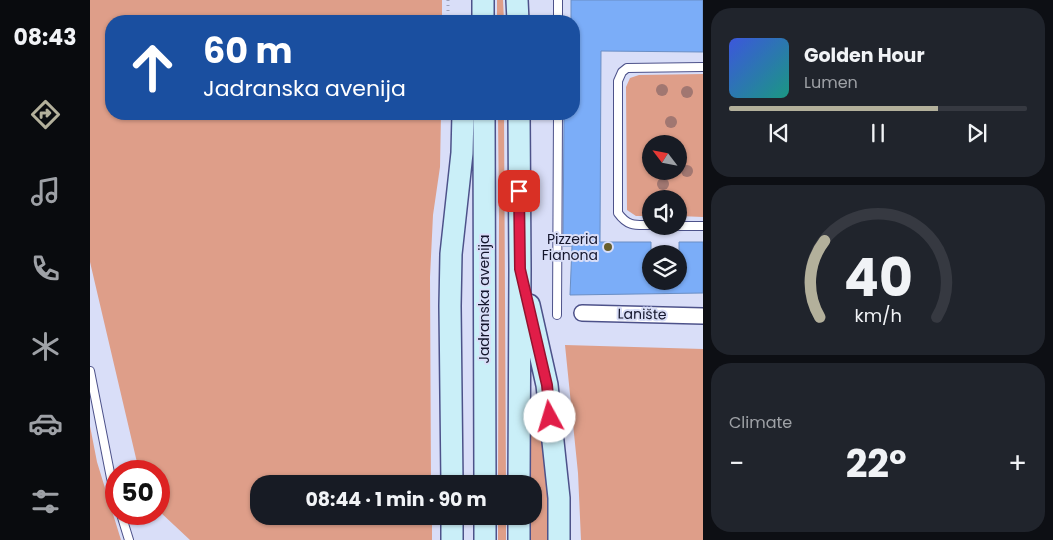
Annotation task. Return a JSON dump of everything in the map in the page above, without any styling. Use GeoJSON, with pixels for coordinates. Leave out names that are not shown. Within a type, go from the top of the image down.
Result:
{"type":"FeatureCollection","features":[{"type":"Feature","properties":{"kind":"main road"},"geometry":{"type":"LineString","coordinates":[[518,0],[518,15]]}},
{"type":"Feature","properties":{"kind":"main road"},"geometry":{"type":"LineString","coordinates":[[452,475],[451,280],[462,153],[463,120]]}},
{"type":"Feature","properties":{"kind":"main road","name":"Jadranska avenija"},"geometry":{"type":"LineString","coordinates":[[484,120],[485,475]]}},
{"type":"Feature","properties":{"kind":"main road"},"geometry":{"type":"LineString","coordinates":[[519,120],[519,475]]}},
{"type":"Feature","properties":{"kind":"main road"},"geometry":{"type":"LineString","coordinates":[[520,269],[547,385],[559,498],[559,540]]}},
{"type":"Feature","properties":{"kind":"main road"},"geometry":{"type":"LineString","coordinates":[[452,525],[452,540]]}},
{"type":"Feature","properties":{"kind":"main road"},"geometry":{"type":"LineString","coordinates":[[485,525],[486,540]]}},
{"type":"Feature","properties":{"kind":"main road"},"geometry":{"type":"LineString","coordinates":[[519,525],[519,540]]}},
{"type":"Feature","properties":{"kind":"street","name":"Lanište"},"geometry":{"type":"LineString","coordinates":[[582,313],[703,316]]}},
{"type":"Feature","properties":{"kind":"lane"},"geometry":{"type":"LineString","coordinates":[[558,0],[558,15]]}},
{"type":"Feature","properties":{"kind":"lane"},"geometry":{"type":"LineString","coordinates":[[642,225],[632,224],[623,220],[618,213],[618,81],[626,68],[703,67]]}},
{"type":"Feature","properties":{"kind":"lane"},"geometry":{"type":"LineString","coordinates":[[557,315],[558,120]]}},
{"type":"Feature","properties":{"kind":"lane"},"geometry":{"type":"LineString","coordinates":[[687,226],[703,226]]}},
{"type":"Feature","properties":{"kind":"lane"},"geometry":{"type":"LineString","coordinates":[[90,371],[108,460]]}},
{"type":"Feature","properties":{"kind":"lane"},"geometry":{"type":"LineString","coordinates":[[124,525],[129,540]]}},
{"type":"Feature","properties":{"kind":"path"},"geometry":{"type":"LineString","coordinates":[[448,0],[448,15]]}},
{"type":"Feature","properties":{"kind":"shaded area"},"geometry":{"type":"Polygon","coordinates":[[[90,0],[442,0],[442,15],[105,15],[105,120],[441,120],[440,167],[433,215],[430,277],[431,475],[250,475],[250,525],[432,525],[432,540],[190,540],[170,521],[170,460],[136,460],[90,262],[90,0]]]}},
{"type":"Feature","properties":{"kind":"shaded area"},"geometry":{"type":"Polygon","coordinates":[[[497,0],[503,0],[504,15],[497,15],[497,0]]]}},
{"type":"Feature","properties":{"kind":"shaded area"},"geometry":{"type":"Polygon","coordinates":[[[703,74],[703,217],[687,216],[687,190],[642,190],[642,216],[636,216],[627,210],[626,87],[630,78],[639,75],[703,74]]]}},
{"type":"Feature","properties":{"kind":"shaded area"},"geometry":{"type":"Polygon","coordinates":[[[498,120],[504,120],[506,475],[498,475],[498,120]]]}},
{"type":"Feature","properties":{"kind":"shaded area"},"geometry":{"type":"Polygon","coordinates":[[[565,345],[703,349],[703,540],[581,540],[578,473],[565,345]]]}},
{"type":"Feature","properties":{"kind":"shaded area"},"geometry":{"type":"Polygon","coordinates":[[[531,411],[537,412],[547,471],[549,540],[530,540],[530,525],[542,525],[542,475],[530,475],[531,411]]]}},
{"type":"Feature","properties":{"kind":"shaded area"},"geometry":{"type":"Polygon","coordinates":[[[90,426],[97,462],[105,488],[105,525],[116,525],[121,540],[90,540],[90,426]]]}},
{"type":"Feature","properties":{"kind":"shaded area"},"geometry":{"type":"Polygon","coordinates":[[[498,525],[506,525],[506,540],[498,540],[498,525]]]}},
{"type":"Feature","properties":{"kind":"building"},"geometry":{"type":"Polygon","coordinates":[[[571,0],[703,0],[703,52],[601,51],[600,242],[651,242],[651,245],[642,245],[642,290],[687,290],[687,245],[679,245],[679,242],[703,242],[703,293],[570,295],[572,246],[563,246],[564,120],[580,120],[580,15],[571,15],[571,0]]]}},
{"type":"Feature","properties":{"kind":"place","name":"Pizzeria Fianona"},"geometry":{"type":"Point","coordinates":[608,247]}},
{"type":"Feature","properties":{"kind":"route"},"geometry":{"type":"LineString","coordinates":[[519,191],[520,269],[547,385],[550,417]]}}]}
